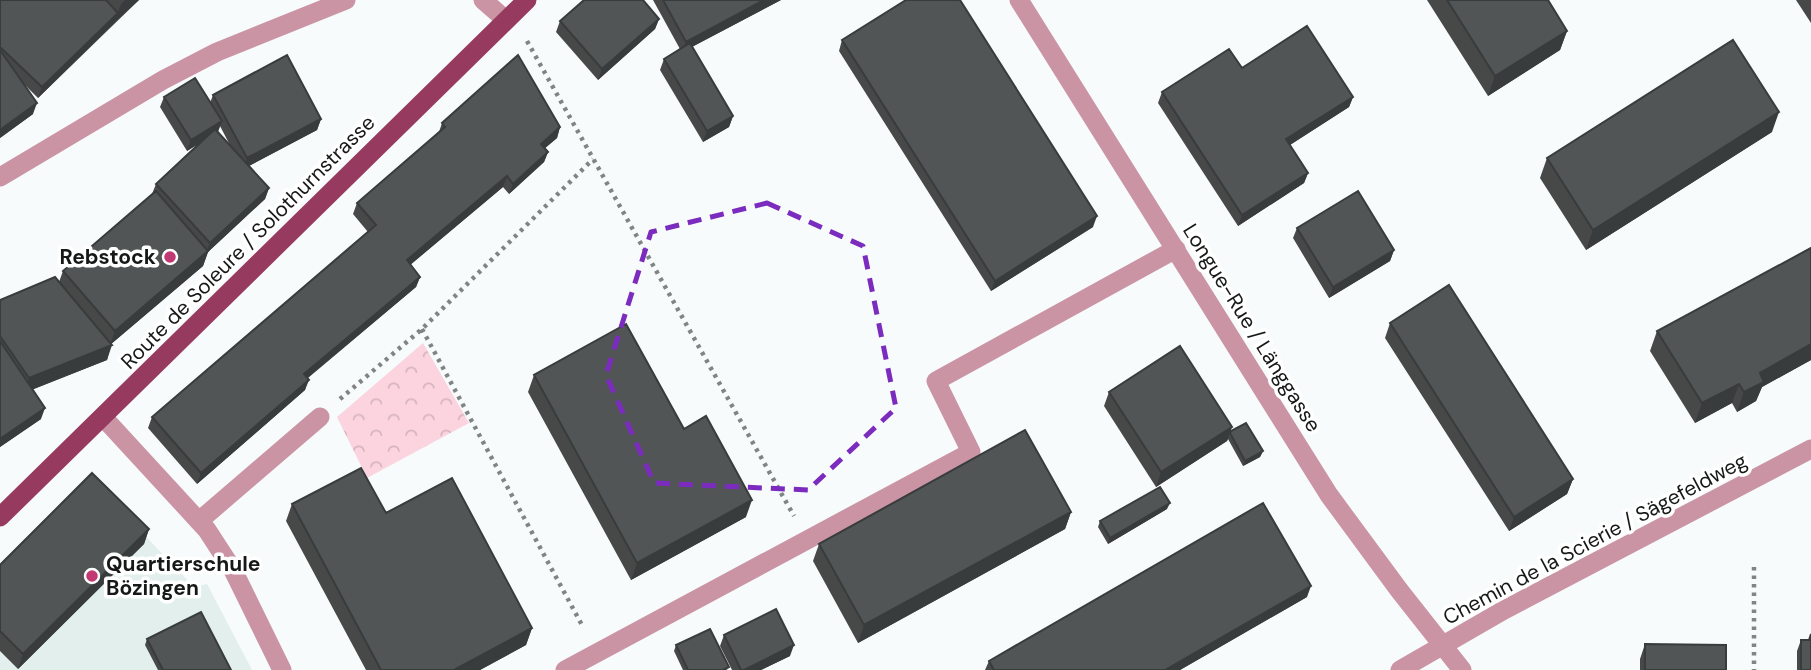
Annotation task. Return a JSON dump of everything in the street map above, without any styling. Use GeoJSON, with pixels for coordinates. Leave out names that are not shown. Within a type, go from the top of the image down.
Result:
{"type":"FeatureCollection","features":[{"type":"Feature","properties":{"kind":"main road","name":"Route de Soleure / Solothurnstrasse"},"geometry":{"type":"LineString","coordinates":[[0,517],[527,0]]}},
{"type":"Feature","properties":{"kind":"street"},"geometry":{"type":"LineString","coordinates":[[0,177],[163,80],[217,52],[346,0]]}},
{"type":"Feature","properties":{"kind":"street"},"geometry":{"type":"LineString","coordinates":[[483,0],[506,20]]}},
{"type":"Feature","properties":{"kind":"street","name":"Longue-Rue / Länggasse"},"geometry":{"type":"LineString","coordinates":[[1019,0],[1329,495],[1462,670]]}},
{"type":"Feature","properties":{"kind":"street"},"geometry":{"type":"LineString","coordinates":[[565,670],[971,452],[936,380],[1175,250]]}},
{"type":"Feature","properties":{"kind":"street"},"geometry":{"type":"LineString","coordinates":[[103,417],[200,521],[233,570],[282,670]]}},
{"type":"Feature","properties":{"kind":"street"},"geometry":{"type":"LineString","coordinates":[[200,521],[320,417]]}},
{"type":"Feature","properties":{"kind":"street","name":"Chemin de la Scierie / Sägefeldweg"},"geometry":{"type":"LineString","coordinates":[[1400,670],[1504,610],[1811,449]]}},
{"type":"Feature","properties":{"kind":"path"},"geometry":{"type":"LineString","coordinates":[[527,40],[807,540]]}},
{"type":"Feature","properties":{"kind":"path"},"geometry":{"type":"LineString","coordinates":[[320,417],[422,329],[593,159]]}},
{"type":"Feature","properties":{"kind":"path"},"geometry":{"type":"LineString","coordinates":[[422,329],[597,652]]}},
{"type":"Feature","properties":{"kind":"path"},"geometry":{"type":"LineString","coordinates":[[1754,567],[1754,670]]}},
{"type":"Feature","properties":{"kind":"highlighted area"},"geometry":{"type":"Polygon","coordinates":[[[767,203],[863,246],[896,408],[808,490],[654,483],[606,375],[651,232],[767,203]]]}},
{"type":"Feature","properties":{"kind":"shaded area","name":"Quartierschule Bözingen"},"geometry":{"type":"Polygon","coordinates":[[[91,479],[194,587],[207,584],[252,670],[0,670],[0,568],[91,479]]]}},
{"type":"Feature","properties":{"kind":"green space"},"geometry":{"type":"Polygon","coordinates":[[[423,343],[469,423],[367,478],[337,417],[423,343]]]}},
{"type":"Feature","properties":{"kind":"building"},"geometry":{"type":"Polygon","coordinates":[[[0,0],[106,0],[118,13],[42,87],[0,47],[0,0]]]}},
{"type":"Feature","properties":{"kind":"building"},"geometry":{"type":"Polygon","coordinates":[[[584,0],[643,0],[659,19],[602,69],[560,21],[584,0]]]}},
{"type":"Feature","properties":{"kind":"building"},"geometry":{"type":"Polygon","coordinates":[[[663,0],[764,0],[686,42],[663,0]]]}},
{"type":"Feature","properties":{"kind":"building"},"geometry":{"type":"Polygon","coordinates":[[[906,0],[960,0],[1097,216],[995,281],[842,40],[906,0]]]}},
{"type":"Feature","properties":{"kind":"building"},"geometry":{"type":"Polygon","coordinates":[[[1447,0],[1548,0],[1567,31],[1495,76],[1447,0]]]}},
{"type":"Feature","properties":{"kind":"building"},"geometry":{"type":"Polygon","coordinates":[[[1307,26],[1353,97],[1286,139],[1308,173],[1242,215],[1162,92],[1229,49],[1242,68],[1307,26]]]}},
{"type":"Feature","properties":{"kind":"building"},"geometry":{"type":"Polygon","coordinates":[[[1733,40],[1779,112],[1593,230],[1547,158],[1733,40]]]}},
{"type":"Feature","properties":{"kind":"building"},"geometry":{"type":"Polygon","coordinates":[[[690,43],[733,116],[707,131],[664,59],[690,43]]]}},
{"type":"Feature","properties":{"kind":"building"},"geometry":{"type":"Polygon","coordinates":[[[0,50],[37,103],[0,130],[0,50]]]}},
{"type":"Feature","properties":{"kind":"building"},"geometry":{"type":"Polygon","coordinates":[[[287,55],[321,119],[247,158],[213,95],[287,55]]]}},
{"type":"Feature","properties":{"kind":"building"},"geometry":{"type":"Polygon","coordinates":[[[518,55],[560,127],[541,144],[548,152],[513,184],[507,176],[407,260],[420,277],[304,374],[309,380],[201,473],[152,417],[376,225],[357,203],[445,127],[442,123],[518,55]]]}},
{"type":"Feature","properties":{"kind":"building"},"geometry":{"type":"Polygon","coordinates":[[[195,78],[222,121],[191,140],[164,97],[195,78]]]}},
{"type":"Feature","properties":{"kind":"building"},"geometry":{"type":"Polygon","coordinates":[[[215,129],[269,188],[210,243],[156,184],[215,129]]]}},
{"type":"Feature","properties":{"kind":"building"},"geometry":{"type":"Polygon","coordinates":[[[156,191],[208,251],[115,331],[63,271],[156,191]]]}},
{"type":"Feature","properties":{"kind":"building"},"geometry":{"type":"Polygon","coordinates":[[[1358,191],[1394,250],[1333,287],[1297,228],[1358,191]]]}},
{"type":"Feature","properties":{"kind":"building"},"geometry":{"type":"Polygon","coordinates":[[[1811,248],[1811,344],[1760,373],[1764,382],[1744,392],[1739,384],[1702,403],[1657,331],[1811,248]]]}},
{"type":"Feature","properties":{"kind":"building"},"geometry":{"type":"Polygon","coordinates":[[[55,277],[112,345],[29,378],[0,336],[0,300],[55,277]]]}},
{"type":"Feature","properties":{"kind":"building"},"geometry":{"type":"Polygon","coordinates":[[[1449,285],[1573,479],[1514,517],[1390,323],[1449,285]]]}},
{"type":"Feature","properties":{"kind":"building"},"geometry":{"type":"Polygon","coordinates":[[[626,324],[684,429],[706,416],[752,500],[637,563],[534,375],[626,324]]]}},
{"type":"Feature","properties":{"kind":"building"},"geometry":{"type":"Polygon","coordinates":[[[0,341],[45,408],[0,439],[0,341]]]}},
{"type":"Feature","properties":{"kind":"building"},"geometry":{"type":"Polygon","coordinates":[[[1180,346],[1232,427],[1161,472],[1109,392],[1180,346]]]}},
{"type":"Feature","properties":{"kind":"building"},"geometry":{"type":"Polygon","coordinates":[[[1246,423],[1263,451],[1245,461],[1230,433],[1246,423]]]}},
{"type":"Feature","properties":{"kind":"building"},"geometry":{"type":"Polygon","coordinates":[[[1025,430],[1071,512],[864,625],[819,544],[1025,430]]]}},
{"type":"Feature","properties":{"kind":"building"},"geometry":{"type":"Polygon","coordinates":[[[361,468],[386,513],[452,478],[532,628],[454,670],[381,670],[292,504],[361,468]]]}},
{"type":"Feature","properties":{"kind":"building"},"geometry":{"type":"Polygon","coordinates":[[[92,473],[149,529],[23,654],[0,631],[0,565],[92,473]]]}},
{"type":"Feature","properties":{"kind":"building"},"geometry":{"type":"Polygon","coordinates":[[[1160,487],[1170,503],[1110,538],[1100,521],[1160,487]]]}},
{"type":"Feature","properties":{"kind":"building"},"geometry":{"type":"Polygon","coordinates":[[[1263,503],[1311,586],[1165,670],[994,670],[989,661],[1263,503]]]}},
{"type":"Feature","properties":{"kind":"building"},"geometry":{"type":"Polygon","coordinates":[[[776,609],[794,645],[741,670],[724,635],[776,609]]]}},
{"type":"Feature","properties":{"kind":"building"},"geometry":{"type":"Polygon","coordinates":[[[201,612],[231,670],[163,670],[147,639],[201,612]]]}},
{"type":"Feature","properties":{"kind":"building"},"geometry":{"type":"Polygon","coordinates":[[[710,629],[729,667],[723,670],[688,670],[676,645],[710,629]]]}},
{"type":"Feature","properties":{"kind":"building"},"geometry":{"type":"Polygon","coordinates":[[[1811,634],[1811,670],[1801,670],[1801,640],[1809,640],[1811,634]]]}},
{"type":"Feature","properties":{"kind":"building"},"geometry":{"type":"Polygon","coordinates":[[[1645,644],[1726,645],[1726,670],[1645,670],[1645,644]]]}},
{"type":"Feature","properties":{"kind":"place","name":"Rebstock"},"geometry":{"type":"Point","coordinates":[170,257]}},
{"type":"Feature","properties":{"kind":"place","name":"Quartierschule Bözingen"},"geometry":{"type":"Point","coordinates":[92,576]}}]}
